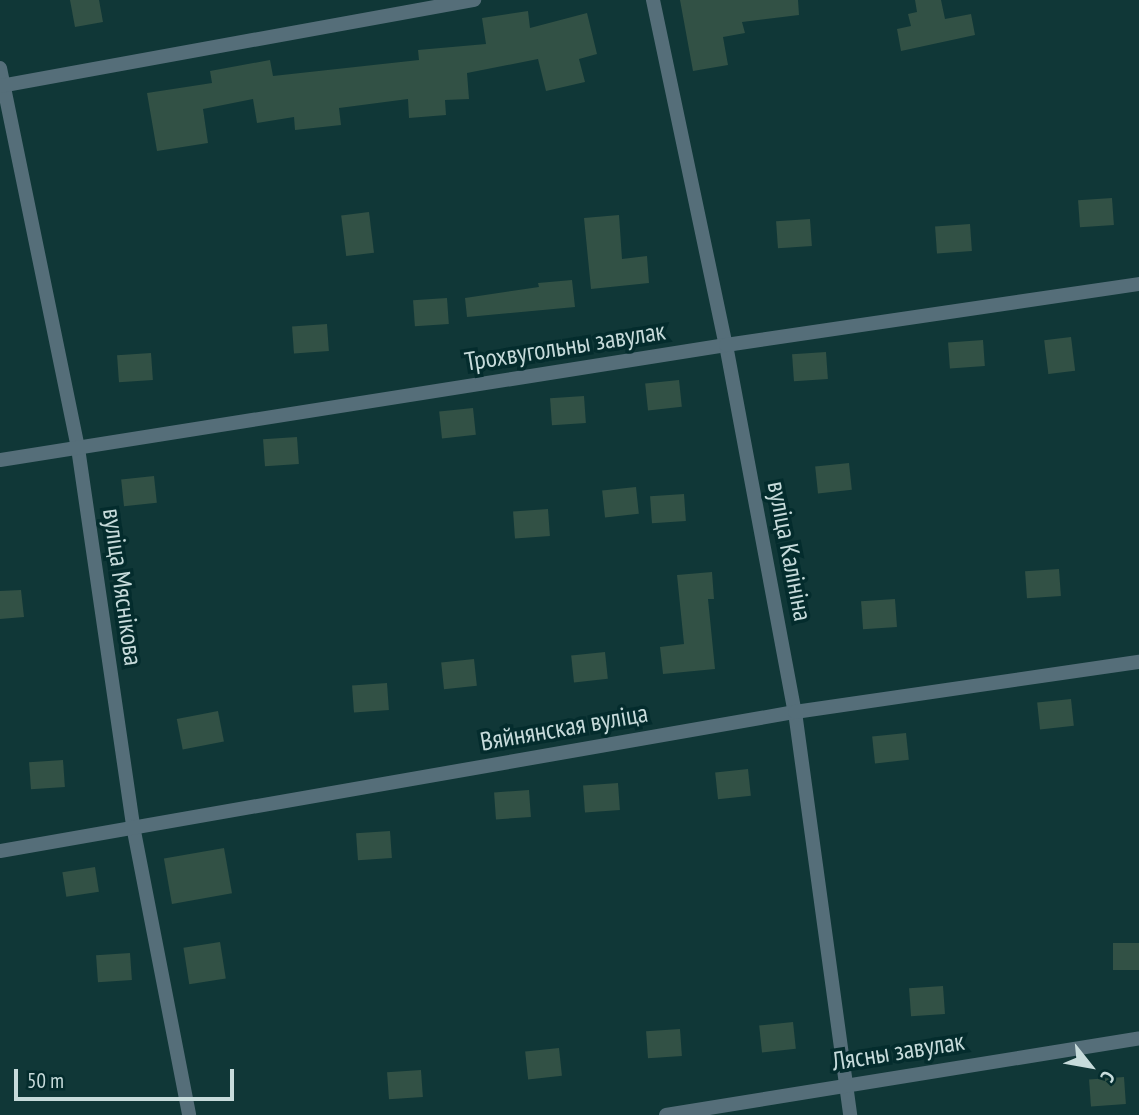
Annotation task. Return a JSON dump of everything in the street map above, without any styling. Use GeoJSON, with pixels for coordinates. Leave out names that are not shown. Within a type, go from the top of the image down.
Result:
{"type":"FeatureCollection","features":[{"type":"Feature","properties":{"kind":"street"},"geometry":{"type":"LineString","coordinates":[[2,85],[474,0]]}},
{"type":"Feature","properties":{"kind":"street","name":"вуліца Калініна"},"geometry":{"type":"LineString","coordinates":[[653,0],[726,345],[795,712],[850,1115]]}},
{"type":"Feature","properties":{"kind":"street","name":"вуліца Мяснікова"},"geometry":{"type":"LineString","coordinates":[[0,68],[78,448],[133,826],[188,1115]]}},
{"type":"Feature","properties":{"kind":"street","name":"Трохвугольны завулак"},"geometry":{"type":"LineString","coordinates":[[0,460],[726,345],[1139,284]]}},
{"type":"Feature","properties":{"kind":"street","name":"Вяйнянская вуліца"},"geometry":{"type":"LineString","coordinates":[[0,851],[795,712],[1139,662]]}},
{"type":"Feature","properties":{"kind":"street","name":"Лясны завулак"},"geometry":{"type":"LineString","coordinates":[[666,1115],[1139,1038]]}},
{"type":"Feature","properties":{"kind":"building"},"geometry":{"type":"Polygon","coordinates":[[[70,0],[99,0],[103,22],[75,27],[70,0]]]}},
{"type":"Feature","properties":{"kind":"building"},"geometry":{"type":"Polygon","coordinates":[[[680,0],[798,0],[799,15],[742,22],[745,33],[723,37],[728,65],[693,71],[680,0]]]}},
{"type":"Feature","properties":{"kind":"building"},"geometry":{"type":"Polygon","coordinates":[[[915,0],[941,0],[945,19],[971,14],[975,35],[901,51],[897,29],[911,26],[908,14],[917,12],[915,0]]]}},
{"type":"Feature","properties":{"kind":"building"},"geometry":{"type":"Polygon","coordinates":[[[528,11],[530,28],[587,13],[597,54],[579,59],[585,82],[546,91],[538,59],[467,73],[469,99],[445,100],[446,115],[409,118],[408,99],[339,108],[341,125],[295,130],[294,117],[257,123],[253,99],[203,109],[208,143],[157,151],[147,93],[212,83],[210,71],[270,60],[273,76],[419,60],[418,50],[486,44],[482,18],[528,11]]]}},
{"type":"Feature","properties":{"kind":"building"},"geometry":{"type":"Polygon","coordinates":[[[1112,198],[1114,225],[1080,227],[1078,200],[1112,198]]]}},
{"type":"Feature","properties":{"kind":"building"},"geometry":{"type":"Polygon","coordinates":[[[369,212],[374,253],[346,256],[341,215],[369,212]]]}},
{"type":"Feature","properties":{"kind":"building"},"geometry":{"type":"Polygon","coordinates":[[[619,215],[622,259],[647,256],[649,283],[591,289],[584,218],[619,215]]]}},
{"type":"Feature","properties":{"kind":"building"},"geometry":{"type":"Polygon","coordinates":[[[810,219],[812,246],[778,248],[776,221],[810,219]]]}},
{"type":"Feature","properties":{"kind":"building"},"geometry":{"type":"Polygon","coordinates":[[[970,224],[972,251],[937,253],[935,226],[970,224]]]}},
{"type":"Feature","properties":{"kind":"building"},"geometry":{"type":"Polygon","coordinates":[[[572,280],[575,307],[467,317],[465,298],[539,287],[538,283],[572,280]]]}},
{"type":"Feature","properties":{"kind":"building"},"geometry":{"type":"Polygon","coordinates":[[[447,298],[449,324],[415,326],[413,300],[447,298]]]}},
{"type":"Feature","properties":{"kind":"building"},"geometry":{"type":"Polygon","coordinates":[[[327,324],[329,351],[294,353],[292,326],[327,324]]]}},
{"type":"Feature","properties":{"kind":"building"},"geometry":{"type":"Polygon","coordinates":[[[1071,337],[1075,371],[1048,374],[1044,340],[1071,337]]]}},
{"type":"Feature","properties":{"kind":"building"},"geometry":{"type":"Polygon","coordinates":[[[983,340],[985,366],[950,368],[948,342],[983,340]]]}},
{"type":"Feature","properties":{"kind":"building"},"geometry":{"type":"Polygon","coordinates":[[[826,352],[828,379],[794,381],[792,354],[826,352]]]}},
{"type":"Feature","properties":{"kind":"building"},"geometry":{"type":"Polygon","coordinates":[[[151,353],[153,380],[119,382],[117,355],[151,353]]]}},
{"type":"Feature","properties":{"kind":"building"},"geometry":{"type":"Polygon","coordinates":[[[679,380],[682,407],[648,410],[645,384],[679,380]]]}},
{"type":"Feature","properties":{"kind":"building"},"geometry":{"type":"Polygon","coordinates":[[[584,396],[586,423],[552,425],[550,398],[584,396]]]}},
{"type":"Feature","properties":{"kind":"building"},"geometry":{"type":"Polygon","coordinates":[[[473,408],[476,435],[442,438],[439,412],[473,408]]]}},
{"type":"Feature","properties":{"kind":"building"},"geometry":{"type":"Polygon","coordinates":[[[297,437],[299,464],[265,466],[263,439],[297,437]]]}},
{"type":"Feature","properties":{"kind":"building"},"geometry":{"type":"Polygon","coordinates":[[[849,463],[852,490],[818,493],[815,467],[849,463]]]}},
{"type":"Feature","properties":{"kind":"building"},"geometry":{"type":"Polygon","coordinates":[[[154,476],[157,503],[124,506],[121,479],[154,476]]]}},
{"type":"Feature","properties":{"kind":"building"},"geometry":{"type":"Polygon","coordinates":[[[636,487],[639,514],[605,517],[602,491],[636,487]]]}},
{"type":"Feature","properties":{"kind":"building"},"geometry":{"type":"Polygon","coordinates":[[[684,494],[686,521],[652,523],[650,496],[684,494]]]}},
{"type":"Feature","properties":{"kind":"building"},"geometry":{"type":"Polygon","coordinates":[[[548,509],[550,536],[515,538],[513,511],[548,509]]]}},
{"type":"Feature","properties":{"kind":"building"},"geometry":{"type":"Polygon","coordinates":[[[1059,569],[1061,596],[1027,598],[1025,571],[1059,569]]]}},
{"type":"Feature","properties":{"kind":"building"},"geometry":{"type":"Polygon","coordinates":[[[712,572],[714,599],[708,599],[715,669],[663,674],[660,647],[684,644],[677,575],[712,572]]]}},
{"type":"Feature","properties":{"kind":"building"},"geometry":{"type":"Polygon","coordinates":[[[21,590],[24,617],[0,619],[0,591],[21,590]]]}},
{"type":"Feature","properties":{"kind":"building"},"geometry":{"type":"Polygon","coordinates":[[[895,599],[897,627],[863,629],[861,601],[895,599]]]}},
{"type":"Feature","properties":{"kind":"building"},"geometry":{"type":"Polygon","coordinates":[[[605,652],[608,679],[574,682],[571,656],[605,652]]]}},
{"type":"Feature","properties":{"kind":"building"},"geometry":{"type":"Polygon","coordinates":[[[474,659],[477,686],[444,689],[441,662],[474,659]]]}},
{"type":"Feature","properties":{"kind":"building"},"geometry":{"type":"Polygon","coordinates":[[[387,683],[389,710],[354,712],[352,685],[387,683]]]}},
{"type":"Feature","properties":{"kind":"building"},"geometry":{"type":"Polygon","coordinates":[[[1071,699],[1074,726],[1040,729],[1037,703],[1071,699]]]}},
{"type":"Feature","properties":{"kind":"building"},"geometry":{"type":"Polygon","coordinates":[[[218,711],[224,741],[183,749],[177,719],[218,711]]]}},
{"type":"Feature","properties":{"kind":"building"},"geometry":{"type":"Polygon","coordinates":[[[906,733],[909,760],[875,763],[872,737],[906,733]]]}},
{"type":"Feature","properties":{"kind":"building"},"geometry":{"type":"Polygon","coordinates":[[[63,760],[65,787],[31,789],[29,762],[63,760]]]}},
{"type":"Feature","properties":{"kind":"building"},"geometry":{"type":"Polygon","coordinates":[[[748,769],[751,796],[718,799],[715,772],[748,769]]]}},
{"type":"Feature","properties":{"kind":"building"},"geometry":{"type":"Polygon","coordinates":[[[618,783],[620,810],[585,812],[583,785],[618,783]]]}},
{"type":"Feature","properties":{"kind":"building"},"geometry":{"type":"Polygon","coordinates":[[[529,790],[531,817],[496,819],[494,792],[529,790]]]}},
{"type":"Feature","properties":{"kind":"building"},"geometry":{"type":"Polygon","coordinates":[[[390,831],[392,858],[358,860],[356,833],[390,831]]]}},
{"type":"Feature","properties":{"kind":"building"},"geometry":{"type":"Polygon","coordinates":[[[224,848],[232,893],[172,904],[164,859],[224,848]]]}},
{"type":"Feature","properties":{"kind":"building"},"geometry":{"type":"Polygon","coordinates":[[[95,867],[99,892],[66,897],[62,872],[95,867]]]}},
{"type":"Feature","properties":{"kind":"building"},"geometry":{"type":"Polygon","coordinates":[[[220,942],[226,979],[189,984],[183,948],[220,942]]]}},
{"type":"Feature","properties":{"kind":"building"},"geometry":{"type":"Polygon","coordinates":[[[1113,943],[1139,943],[1139,970],[1113,970],[1113,943]]]}},
{"type":"Feature","properties":{"kind":"building"},"geometry":{"type":"Polygon","coordinates":[[[130,953],[132,980],[98,982],[96,955],[130,953]]]}},
{"type":"Feature","properties":{"kind":"building"},"geometry":{"type":"Polygon","coordinates":[[[943,986],[945,1014],[911,1016],[909,988],[943,986]]]}},
{"type":"Feature","properties":{"kind":"building"},"geometry":{"type":"Polygon","coordinates":[[[793,1022],[796,1049],[762,1052],[759,1026],[793,1022]]]}},
{"type":"Feature","properties":{"kind":"building"},"geometry":{"type":"Polygon","coordinates":[[[680,1029],[682,1056],[648,1058],[646,1031],[680,1029]]]}},
{"type":"Feature","properties":{"kind":"building"},"geometry":{"type":"Polygon","coordinates":[[[559,1048],[562,1076],[528,1079],[525,1052],[559,1048]]]}},
{"type":"Feature","properties":{"kind":"building"},"geometry":{"type":"Polygon","coordinates":[[[421,1070],[423,1097],[389,1099],[387,1072],[421,1070]]]}},
{"type":"Feature","properties":{"kind":"building"},"geometry":{"type":"Polygon","coordinates":[[[1124,1077],[1126,1104],[1091,1106],[1089,1079],[1124,1077]]]}}]}
